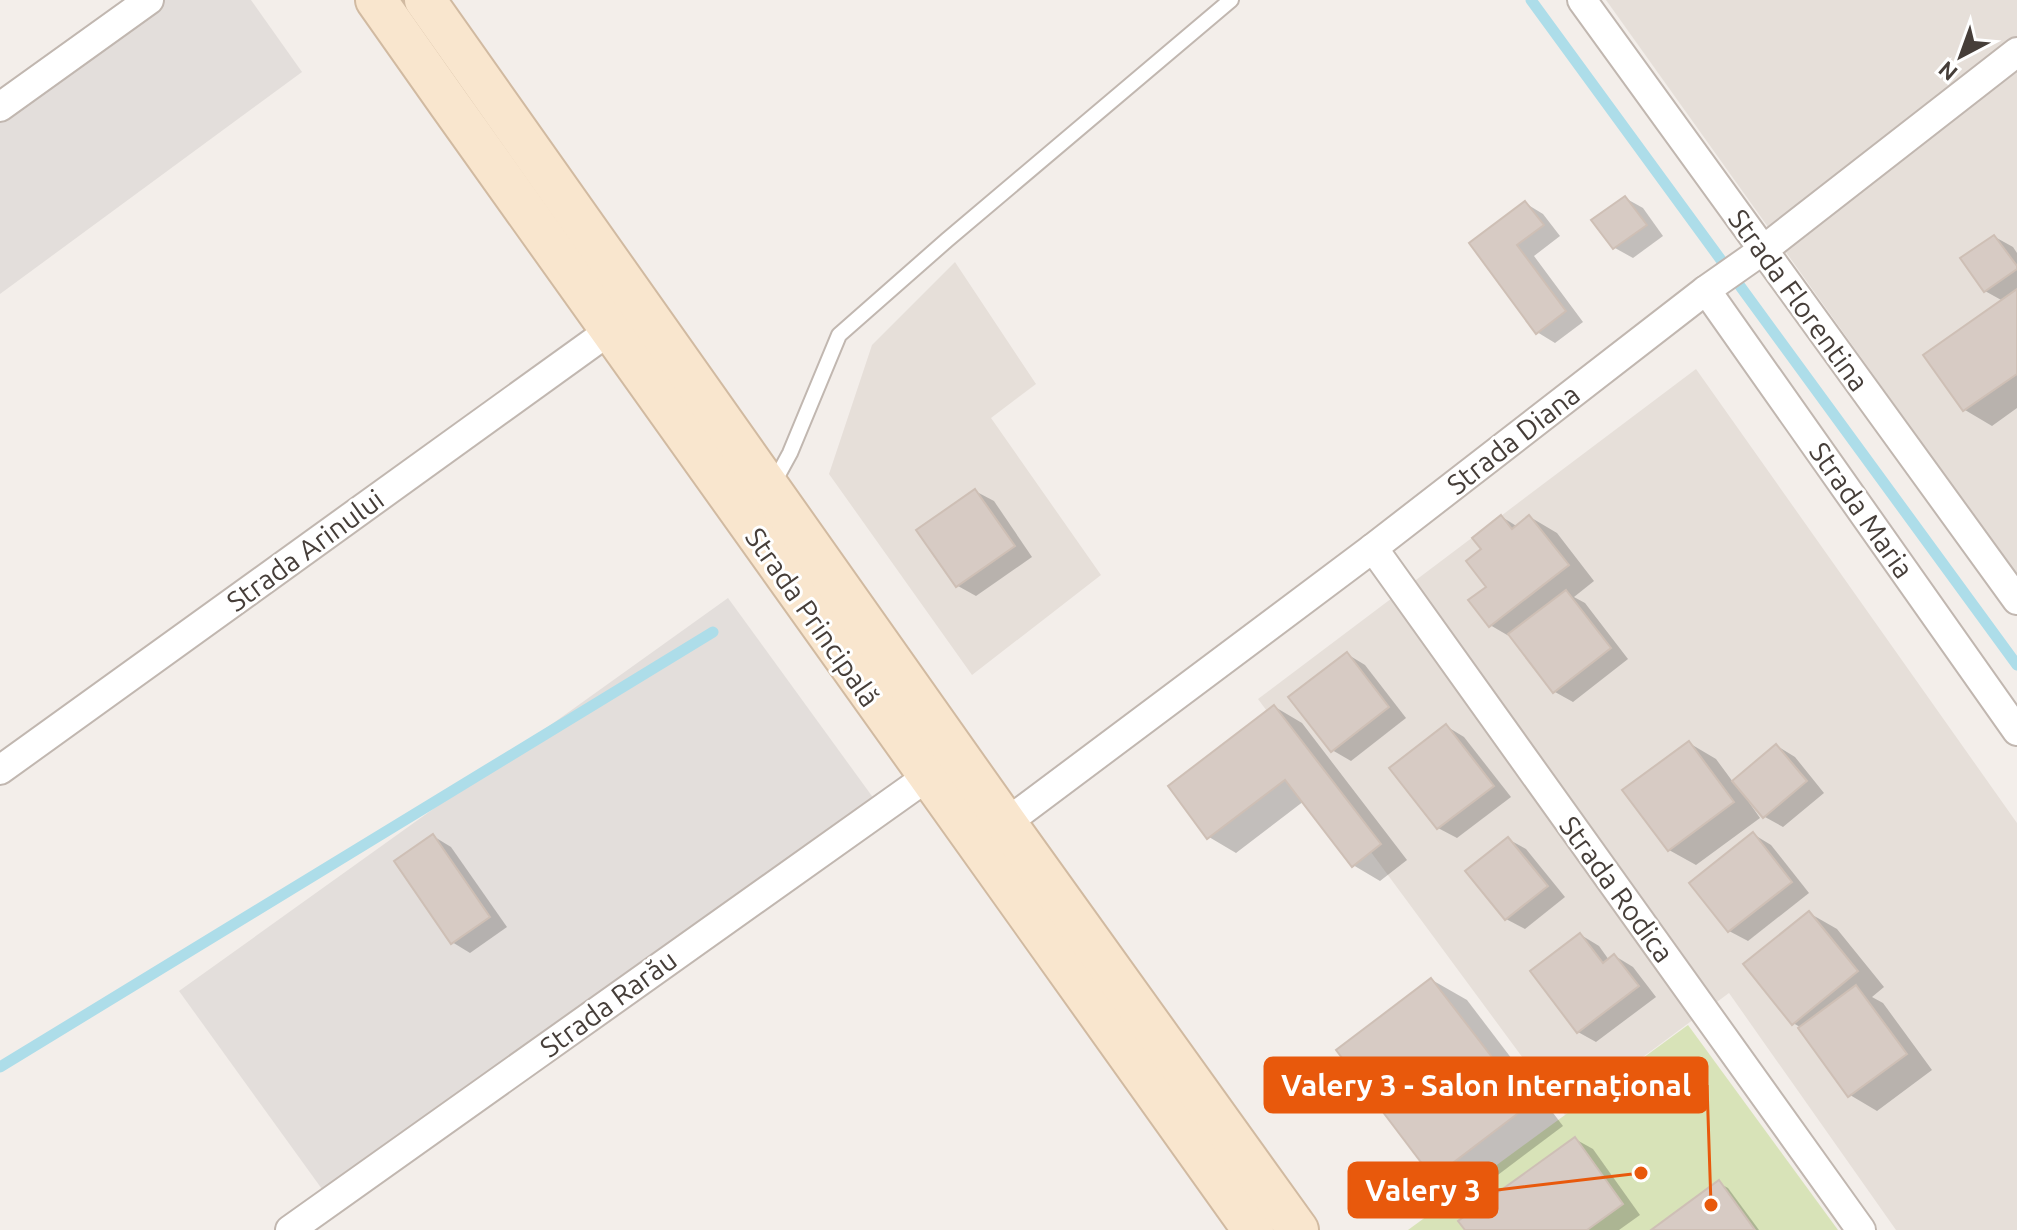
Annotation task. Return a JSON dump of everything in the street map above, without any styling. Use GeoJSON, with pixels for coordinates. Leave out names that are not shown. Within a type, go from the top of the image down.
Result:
{"type":"FeatureCollection","features":[{"type":"Feature","properties":{"kind":"main road","name":"Strada Principală"},"geometry":{"type":"LineString","coordinates":[[376,0],[927,777],[1253,1230]]}},
{"type":"Feature","properties":{"kind":"main road","name":"Strada Principală"},"geometry":{"type":"LineString","coordinates":[[425,0],[1006,823],[1298,1230]]}},
{"type":"Feature","properties":{"kind":"street"},"geometry":{"type":"LineString","coordinates":[[0,107],[149,0]]}},
{"type":"Feature","properties":{"kind":"street","name":"Strada Florentina"},"geometry":{"type":"LineString","coordinates":[[1582,0],[1757,254],[2017,600]]}},
{"type":"Feature","properties":{"kind":"street","name":"Strada Diana"},"geometry":{"type":"LineString","coordinates":[[1006,823],[1373,548],[2017,52]]}},
{"type":"Feature","properties":{"kind":"street","name":"Strada Maria"},"geometry":{"type":"LineString","coordinates":[[1712,286],[2017,731]]}},
{"type":"Feature","properties":{"kind":"street","name":"Strada Arinului"},"geometry":{"type":"LineString","coordinates":[[0,770],[609,331]]}},
{"type":"Feature","properties":{"kind":"street","name":"Strada Rodica"},"geometry":{"type":"LineString","coordinates":[[1373,548],[1861,1230]]}},
{"type":"Feature","properties":{"kind":"street","name":"Strada Rarău"},"geometry":{"type":"LineString","coordinates":[[290,1230],[927,777]]}},
{"type":"Feature","properties":{"kind":"lane"},"geometry":{"type":"LineString","coordinates":[[770,490],[790,453],[839,335],[1231,0]]}},
{"type":"Feature","properties":{"kind":"shaded area"},"geometry":{"type":"Polygon","coordinates":[[[151,0],[251,0],[302,72],[0,294],[0,112],[151,0]]]}},
{"type":"Feature","properties":{"kind":"shaded area"},"geometry":{"type":"Polygon","coordinates":[[[1606,0],[2017,0],[2017,576],[1606,0]]]}},
{"type":"Feature","properties":{"kind":"shaded area"},"geometry":{"type":"Polygon","coordinates":[[[955,262],[1036,384],[991,418],[1101,575],[972,675],[829,474],[872,345],[955,262]]]}},
{"type":"Feature","properties":{"kind":"shaded area"},"geometry":{"type":"Polygon","coordinates":[[[1696,369],[2017,823],[2017,1230],[1896,1230],[1729,993],[1565,1115],[1258,699],[1696,369]]]}},
{"type":"Feature","properties":{"kind":"shaded area"},"geometry":{"type":"Polygon","coordinates":[[[728,598],[877,803],[327,1196],[179,991],[728,598]]]}},
{"type":"Feature","properties":{"kind":"green space"},"geometry":{"type":"Polygon","coordinates":[[[1688,1025],[1838,1230],[1408,1230],[1688,1025]]]}},
{"type":"Feature","properties":{"kind":"building"},"geometry":{"type":"Polygon","coordinates":[[[1625,196],[1647,225],[1613,249],[1591,220],[1625,196]]]}},
{"type":"Feature","properties":{"kind":"building"},"geometry":{"type":"Polygon","coordinates":[[[1525,201],[1544,225],[1517,245],[1566,311],[1536,334],[1469,243],[1525,201]]]}},
{"type":"Feature","properties":{"kind":"building"},"geometry":{"type":"Polygon","coordinates":[[[1994,235],[2017,269],[1984,292],[1960,258],[1994,235]]]}},
{"type":"Feature","properties":{"kind":"building"},"geometry":{"type":"Polygon","coordinates":[[[2017,289],[2017,374],[1963,411],[1923,355],[2017,289]]]}},
{"type":"Feature","properties":{"kind":"building"},"geometry":{"type":"Polygon","coordinates":[[[975,489],[1015,546],[956,587],[916,530],[975,489]]]}},
{"type":"Feature","properties":{"kind":"building"},"geometry":{"type":"Polygon","coordinates":[[[1501,515],[1512,529],[1529,515],[1569,565],[1489,627],[1468,600],[1486,587],[1466,561],[1481,549],[1472,538],[1501,515]]]}},
{"type":"Feature","properties":{"kind":"building"},"geometry":{"type":"Polygon","coordinates":[[[1566,590],[1611,648],[1553,693],[1508,634],[1566,590]]]}},
{"type":"Feature","properties":{"kind":"building"},"geometry":{"type":"Polygon","coordinates":[[[1347,652],[1389,707],[1331,752],[1288,697],[1347,652]]]}},
{"type":"Feature","properties":{"kind":"building"},"geometry":{"type":"Polygon","coordinates":[[[1274,705],[1381,844],[1352,867],[1285,780],[1207,839],[1168,786],[1274,705]]]}},
{"type":"Feature","properties":{"kind":"building"},"geometry":{"type":"Polygon","coordinates":[[[1446,724],[1494,786],[1437,829],[1389,768],[1446,724]]]}},
{"type":"Feature","properties":{"kind":"building"},"geometry":{"type":"Polygon","coordinates":[[[1689,741],[1734,802],[1668,851],[1622,790],[1689,741]]]}},
{"type":"Feature","properties":{"kind":"building"},"geometry":{"type":"Polygon","coordinates":[[[1776,744],[1807,781],[1763,818],[1732,781],[1776,744]]]}},
{"type":"Feature","properties":{"kind":"building"},"geometry":{"type":"Polygon","coordinates":[[[1753,832],[1792,882],[1728,932],[1689,883],[1753,832]]]}},
{"type":"Feature","properties":{"kind":"building"},"geometry":{"type":"Polygon","coordinates":[[[433,834],[490,917],[451,944],[394,861],[433,834]]]}},
{"type":"Feature","properties":{"kind":"building"},"geometry":{"type":"Polygon","coordinates":[[[1508,837],[1548,886],[1505,920],[1465,871],[1508,837]]]}},
{"type":"Feature","properties":{"kind":"building"},"geometry":{"type":"Polygon","coordinates":[[[1809,911],[1858,971],[1792,1025],[1743,964],[1809,911]]]}},
{"type":"Feature","properties":{"kind":"building"},"geometry":{"type":"Polygon","coordinates":[[[1580,933],[1603,963],[1614,954],[1639,986],[1577,1033],[1530,971],[1580,933]]]}},
{"type":"Feature","properties":{"kind":"building"},"geometry":{"type":"Polygon","coordinates":[[[1431,978],[1529,1105],[1433,1178],[1336,1050],[1431,978]]]}},
{"type":"Feature","properties":{"kind":"building"},"geometry":{"type":"Polygon","coordinates":[[[1856,985],[1907,1054],[1848,1097],[1798,1028],[1856,985]]]}},
{"type":"Feature","properties":{"kind":"building"},"geometry":{"type":"Polygon","coordinates":[[[1575,1137],[1623,1204],[1587,1230],[1465,1230],[1458,1221],[1575,1137]]]}},
{"type":"Feature","properties":{"kind":"building"},"geometry":{"type":"Polygon","coordinates":[[[1719,1180],[1755,1230],[1651,1230],[1719,1180]]]}},
{"type":"Feature","properties":{"kind":"waterway"},"geometry":{"type":"LineString","coordinates":[[1531,0],[2017,665]]}},
{"type":"Feature","properties":{"kind":"waterway"},"geometry":{"type":"LineString","coordinates":[[0,1067],[713,632]]}},
{"type":"Feature","properties":{"kind":"place","name":"Valery 3"},"geometry":{"type":"Point","coordinates":[1641,1173]}},
{"type":"Feature","properties":{"kind":"place","name":"Valery 3 - Salon Internațional"},"geometry":{"type":"Point","coordinates":[1711,1205]}}]}
